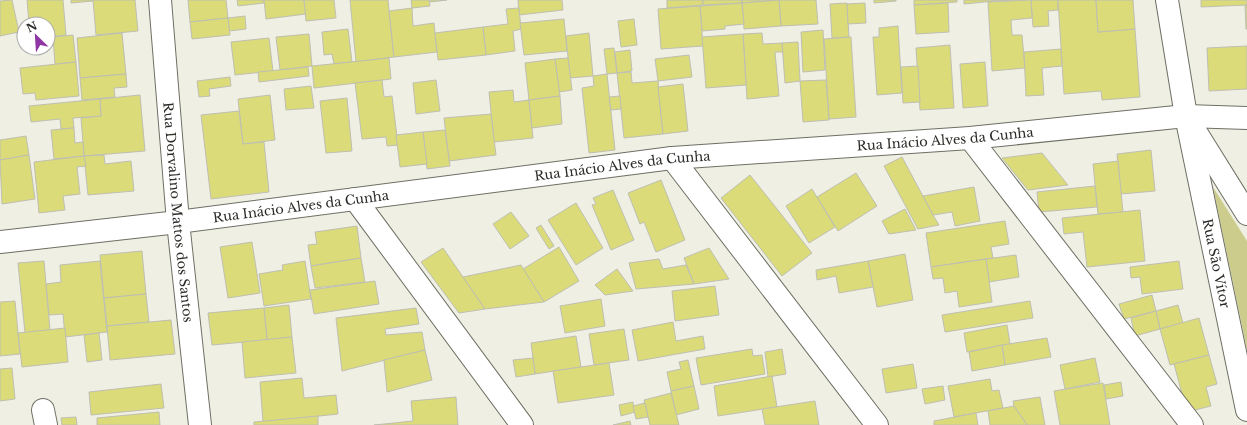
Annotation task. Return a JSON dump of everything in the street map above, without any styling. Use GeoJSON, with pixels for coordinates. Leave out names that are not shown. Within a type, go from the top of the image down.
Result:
{"type":"FeatureCollection","features":[{"type":"Feature","properties":{"kind":"street","name":"Rua Dorvalino Mattos dos Santos"},"geometry":{"type":"LineString","coordinates":[[160,0],[178,222],[200,425]]}},
{"type":"Feature","properties":{"kind":"street","name":"Rua São Vítor"},"geometry":{"type":"LineString","coordinates":[[1167,0],[1186,116],[1247,410]]}},
{"type":"Feature","properties":{"kind":"street","name":"Rua Inácio Alves da Cunha"},"geometry":{"type":"LineString","coordinates":[[0,242],[178,222],[672,158],[970,138],[1186,116],[1247,118]]}},
{"type":"Feature","properties":{"kind":"street"},"geometry":{"type":"LineString","coordinates":[[1186,116],[1247,214]]}},
{"type":"Feature","properties":{"kind":"street"},"geometry":{"type":"LineString","coordinates":[[970,138],[1192,425]]}},
{"type":"Feature","properties":{"kind":"street"},"geometry":{"type":"LineString","coordinates":[[672,158],[877,425]]}},
{"type":"Feature","properties":{"kind":"street"},"geometry":{"type":"LineString","coordinates":[[355,199],[522,425]]}},
{"type":"Feature","properties":{"kind":"green space"},"geometry":{"type":"Polygon","coordinates":[[[1213,187],[1247,241],[1247,350],[1213,187]]]}},
{"type":"Feature","properties":{"kind":"building"},"geometry":{"type":"Polygon","coordinates":[[[12,0],[16,18],[16,33],[0,36],[0,1],[12,0]]]}},
{"type":"Feature","properties":{"kind":"building"},"geometry":{"type":"Polygon","coordinates":[[[27,0],[63,0],[66,35],[56,36],[56,16],[28,16],[27,0]]]}},
{"type":"Feature","properties":{"kind":"building"},"geometry":{"type":"Polygon","coordinates":[[[71,0],[93,0],[93,1],[71,3],[71,0]]]}},
{"type":"Feature","properties":{"kind":"building"},"geometry":{"type":"Polygon","coordinates":[[[93,0],[135,0],[138,31],[96,35],[93,0]]]}},
{"type":"Feature","properties":{"kind":"building"},"geometry":{"type":"Polygon","coordinates":[[[188,0],[226,0],[228,18],[190,22],[188,0]]]}},
{"type":"Feature","properties":{"kind":"building"},"geometry":{"type":"Polygon","coordinates":[[[237,0],[264,0],[264,3],[238,6],[237,0]]]}},
{"type":"Feature","properties":{"kind":"building"},"geometry":{"type":"Polygon","coordinates":[[[264,0],[304,0],[306,14],[266,19],[264,0]]]}},
{"type":"Feature","properties":{"kind":"building"},"geometry":{"type":"Polygon","coordinates":[[[304,0],[334,0],[336,18],[306,21],[304,0]]]}},
{"type":"Feature","properties":{"kind":"building"},"geometry":{"type":"Polygon","coordinates":[[[350,0],[388,0],[394,57],[356,62],[350,0]]]}},
{"type":"Feature","properties":{"kind":"building"},"geometry":{"type":"Polygon","coordinates":[[[411,0],[429,0],[430,6],[412,8],[411,0]]]}},
{"type":"Feature","properties":{"kind":"building"},"geometry":{"type":"Polygon","coordinates":[[[430,0],[447,0],[430,2],[430,0]]]}},
{"type":"Feature","properties":{"kind":"building"},"geometry":{"type":"Polygon","coordinates":[[[518,0],[562,0],[563,10],[519,15],[518,0]]]}},
{"type":"Feature","properties":{"kind":"building"},"geometry":{"type":"Polygon","coordinates":[[[667,0],[703,0],[703,5],[667,8],[667,0]]]}},
{"type":"Feature","properties":{"kind":"building"},"geometry":{"type":"Polygon","coordinates":[[[703,0],[742,0],[742,3],[703,5],[703,0]]]}},
{"type":"Feature","properties":{"kind":"building"},"geometry":{"type":"Polygon","coordinates":[[[742,0],[779,0],[742,3],[742,0]]]}},
{"type":"Feature","properties":{"kind":"building"},"geometry":{"type":"Polygon","coordinates":[[[779,0],[816,0],[818,24],[781,26],[779,0]]]}},
{"type":"Feature","properties":{"kind":"building"},"geometry":{"type":"Polygon","coordinates":[[[779,0],[781,26],[744,29],[742,3],[779,0]]]}},
{"type":"Feature","properties":{"kind":"building"},"geometry":{"type":"Polygon","coordinates":[[[874,0],[896,0],[896,1],[874,3],[874,0]]]}},
{"type":"Feature","properties":{"kind":"building"},"geometry":{"type":"Polygon","coordinates":[[[914,0],[957,0],[957,2],[914,5],[914,0]]]}},
{"type":"Feature","properties":{"kind":"building"},"geometry":{"type":"Polygon","coordinates":[[[964,0],[994,0],[994,1],[964,4],[964,0]]]}},
{"type":"Feature","properties":{"kind":"building"},"geometry":{"type":"Polygon","coordinates":[[[994,0],[1017,0],[994,1],[994,0]]]}},
{"type":"Feature","properties":{"kind":"building"},"geometry":{"type":"Polygon","coordinates":[[[1031,0],[1058,0],[1058,10],[1048,11],[1049,26],[1033,27],[1031,0]]]}},
{"type":"Feature","properties":{"kind":"building"},"geometry":{"type":"Polygon","coordinates":[[[1031,0],[1032,18],[1011,20],[1012,35],[1022,35],[1025,68],[992,71],[988,2],[1031,0]]]}},
{"type":"Feature","properties":{"kind":"building"},"geometry":{"type":"Polygon","coordinates":[[[1058,0],[1096,0],[1098,32],[1135,29],[1140,97],[1102,100],[1101,91],[1064,94],[1058,0]]]}},
{"type":"Feature","properties":{"kind":"building"},"geometry":{"type":"Polygon","coordinates":[[[1096,0],[1133,0],[1135,29],[1098,32],[1096,0]]]}},
{"type":"Feature","properties":{"kind":"building"},"geometry":{"type":"Polygon","coordinates":[[[1201,0],[1247,0],[1247,5],[1201,7],[1201,0]]]}},
{"type":"Feature","properties":{"kind":"building"},"geometry":{"type":"Polygon","coordinates":[[[742,3],[744,24],[725,26],[725,29],[702,31],[700,6],[742,3]]]}},
{"type":"Feature","properties":{"kind":"building"},"geometry":{"type":"Polygon","coordinates":[[[847,3],[849,37],[832,38],[830,4],[847,3]]]}},
{"type":"Feature","properties":{"kind":"building"},"geometry":{"type":"Polygon","coordinates":[[[865,3],[866,23],[848,24],[847,4],[865,3]]]}},
{"type":"Feature","properties":{"kind":"building"},"geometry":{"type":"Polygon","coordinates":[[[948,3],[949,32],[916,34],[914,5],[948,3]]]}},
{"type":"Feature","properties":{"kind":"building"},"geometry":{"type":"Polygon","coordinates":[[[1245,5],[1247,5],[1247,29],[1246,29],[1245,5]]]}},
{"type":"Feature","properties":{"kind":"building"},"geometry":{"type":"Polygon","coordinates":[[[700,6],[703,46],[661,49],[658,9],[700,6]]]}},
{"type":"Feature","properties":{"kind":"building"},"geometry":{"type":"Polygon","coordinates":[[[412,8],[413,26],[434,23],[437,52],[394,57],[389,11],[412,8]]]}},
{"type":"Feature","properties":{"kind":"building"},"geometry":{"type":"Polygon","coordinates":[[[519,8],[521,29],[513,31],[515,51],[486,55],[483,27],[508,24],[506,9],[519,8]]]}},
{"type":"Feature","properties":{"kind":"building"},"geometry":{"type":"Polygon","coordinates":[[[245,16],[246,29],[229,31],[228,18],[245,16]]]}},
{"type":"Feature","properties":{"kind":"building"},"geometry":{"type":"Polygon","coordinates":[[[228,18],[230,35],[192,39],[190,22],[228,18]]]}},
{"type":"Feature","properties":{"kind":"building"},"geometry":{"type":"Polygon","coordinates":[[[564,19],[567,51],[524,55],[520,23],[564,19]]]}},
{"type":"Feature","properties":{"kind":"building"},"geometry":{"type":"Polygon","coordinates":[[[634,19],[637,45],[621,47],[618,21],[634,19]]]}},
{"type":"Feature","properties":{"kind":"building"},"geometry":{"type":"Polygon","coordinates":[[[898,26],[902,93],[877,95],[873,37],[879,37],[879,28],[898,26]]]}},
{"type":"Feature","properties":{"kind":"building"},"geometry":{"type":"Polygon","coordinates":[[[483,27],[486,55],[438,60],[435,33],[483,27]]]}},
{"type":"Feature","properties":{"kind":"building"},"geometry":{"type":"Polygon","coordinates":[[[348,29],[352,62],[334,64],[332,54],[324,55],[322,32],[348,29]]]}},
{"type":"Feature","properties":{"kind":"building"},"geometry":{"type":"Polygon","coordinates":[[[823,30],[825,70],[803,72],[801,32],[823,30]]]}},
{"type":"Feature","properties":{"kind":"building"},"geometry":{"type":"Polygon","coordinates":[[[122,33],[126,74],[80,78],[77,38],[122,33]]]}},
{"type":"Feature","properties":{"kind":"building"},"geometry":{"type":"Polygon","coordinates":[[[589,33],[593,76],[570,78],[566,36],[589,33]]]}},
{"type":"Feature","properties":{"kind":"building"},"geometry":{"type":"Polygon","coordinates":[[[762,33],[763,44],[782,43],[783,52],[775,52],[779,96],[747,99],[743,34],[762,33]]]}},
{"type":"Feature","properties":{"kind":"building"},"geometry":{"type":"Polygon","coordinates":[[[309,34],[312,66],[280,70],[276,37],[309,34]]]}},
{"type":"Feature","properties":{"kind":"building"},"geometry":{"type":"Polygon","coordinates":[[[743,34],[746,85],[706,88],[702,37],[743,34]]]}},
{"type":"Feature","properties":{"kind":"building"},"geometry":{"type":"Polygon","coordinates":[[[73,35],[76,62],[55,64],[56,37],[73,35]]]}},
{"type":"Feature","properties":{"kind":"building"},"geometry":{"type":"Polygon","coordinates":[[[851,37],[856,117],[829,119],[824,39],[851,37]]]}},
{"type":"Feature","properties":{"kind":"building"},"geometry":{"type":"Polygon","coordinates":[[[269,38],[273,71],[235,75],[231,42],[269,38]]]}},
{"type":"Feature","properties":{"kind":"building"},"geometry":{"type":"Polygon","coordinates":[[[798,42],[800,81],[785,83],[782,43],[798,42]]]}},
{"type":"Feature","properties":{"kind":"building"},"geometry":{"type":"Polygon","coordinates":[[[950,45],[954,108],[920,110],[916,48],[950,45]]]}},
{"type":"Feature","properties":{"kind":"building"},"geometry":{"type":"Polygon","coordinates":[[[1247,46],[1247,89],[1209,91],[1207,48],[1247,46]]]}},
{"type":"Feature","properties":{"kind":"building"},"geometry":{"type":"Polygon","coordinates":[[[614,48],[617,73],[607,74],[604,49],[614,48]]]}},
{"type":"Feature","properties":{"kind":"building"},"geometry":{"type":"Polygon","coordinates":[[[1061,49],[1062,66],[1042,68],[1044,95],[1026,96],[1024,52],[1061,49]]]}},
{"type":"Feature","properties":{"kind":"building"},"geometry":{"type":"Polygon","coordinates":[[[630,50],[632,71],[617,73],[615,52],[630,50]]]}},
{"type":"Feature","properties":{"kind":"building"},"geometry":{"type":"Polygon","coordinates":[[[689,55],[692,77],[658,81],[655,59],[689,55]]]}},
{"type":"Feature","properties":{"kind":"building"},"geometry":{"type":"Polygon","coordinates":[[[389,58],[391,79],[314,88],[312,66],[389,58]]]}},
{"type":"Feature","properties":{"kind":"building"},"geometry":{"type":"Polygon","coordinates":[[[568,58],[572,90],[559,92],[555,59],[568,58]]]}},
{"type":"Feature","properties":{"kind":"building"},"geometry":{"type":"Polygon","coordinates":[[[555,59],[560,96],[529,100],[525,63],[555,59]]]}},
{"type":"Feature","properties":{"kind":"building"},"geometry":{"type":"Polygon","coordinates":[[[76,62],[79,96],[36,100],[35,93],[23,94],[20,68],[76,62]]]}},
{"type":"Feature","properties":{"kind":"building"},"geometry":{"type":"Polygon","coordinates":[[[985,62],[988,106],[963,108],[960,64],[985,62]]]}},
{"type":"Feature","properties":{"kind":"building"},"geometry":{"type":"Polygon","coordinates":[[[918,66],[920,102],[903,103],[901,67],[918,66]]]}},
{"type":"Feature","properties":{"kind":"building"},"geometry":{"type":"Polygon","coordinates":[[[308,67],[309,76],[259,82],[258,72],[308,67]]]}},
{"type":"Feature","properties":{"kind":"building"},"geometry":{"type":"Polygon","coordinates":[[[631,72],[632,83],[658,81],[663,134],[624,138],[617,73],[631,72]]]}},
{"type":"Feature","properties":{"kind":"building"},"geometry":{"type":"Polygon","coordinates":[[[126,74],[127,87],[114,88],[115,97],[82,100],[80,78],[126,74]]]}},
{"type":"Feature","properties":{"kind":"building"},"geometry":{"type":"Polygon","coordinates":[[[607,74],[615,150],[589,153],[582,88],[594,86],[593,76],[607,74]]]}},
{"type":"Feature","properties":{"kind":"building"},"geometry":{"type":"Polygon","coordinates":[[[230,77],[231,86],[209,89],[210,96],[199,97],[197,81],[230,77]]]}},
{"type":"Feature","properties":{"kind":"building"},"geometry":{"type":"Polygon","coordinates":[[[382,80],[384,97],[392,96],[398,145],[387,146],[386,137],[362,139],[355,83],[382,80]]]}},
{"type":"Feature","properties":{"kind":"building"},"geometry":{"type":"Polygon","coordinates":[[[436,80],[440,111],[416,114],[413,83],[436,80]]]}},
{"type":"Feature","properties":{"kind":"building"},"geometry":{"type":"Polygon","coordinates":[[[826,80],[829,120],[803,122],[800,81],[826,80]]]}},
{"type":"Feature","properties":{"kind":"building"},"geometry":{"type":"Polygon","coordinates":[[[683,84],[688,131],[663,134],[658,87],[683,84]]]}},
{"type":"Feature","properties":{"kind":"building"},"geometry":{"type":"Polygon","coordinates":[[[311,86],[314,108],[286,110],[284,89],[311,86]]]}},
{"type":"Feature","properties":{"kind":"building"},"geometry":{"type":"Polygon","coordinates":[[[513,90],[514,102],[529,100],[533,138],[494,142],[489,92],[513,90]]]}},
{"type":"Feature","properties":{"kind":"building"},"geometry":{"type":"Polygon","coordinates":[[[140,95],[145,151],[84,156],[81,118],[101,116],[100,99],[140,95]]]}},
{"type":"Feature","properties":{"kind":"building"},"geometry":{"type":"Polygon","coordinates":[[[270,95],[275,140],[243,144],[238,99],[270,95]]]}},
{"type":"Feature","properties":{"kind":"building"},"geometry":{"type":"Polygon","coordinates":[[[560,96],[562,124],[532,128],[529,100],[560,96]]]}},
{"type":"Feature","properties":{"kind":"building"},"geometry":{"type":"Polygon","coordinates":[[[620,96],[621,109],[611,110],[609,97],[620,96]]]}},
{"type":"Feature","properties":{"kind":"building"},"geometry":{"type":"Polygon","coordinates":[[[347,98],[352,151],[326,153],[320,101],[347,98]]]}},
{"type":"Feature","properties":{"kind":"building"},"geometry":{"type":"Polygon","coordinates":[[[100,99],[101,116],[73,118],[74,128],[61,129],[60,119],[31,122],[29,106],[100,99]]]}},
{"type":"Feature","properties":{"kind":"building"},"geometry":{"type":"Polygon","coordinates":[[[239,111],[243,144],[264,142],[269,192],[211,199],[201,115],[239,111]]]}},
{"type":"Feature","properties":{"kind":"building"},"geometry":{"type":"Polygon","coordinates":[[[491,114],[496,155],[449,161],[444,118],[491,114]]]}},
{"type":"Feature","properties":{"kind":"building"},"geometry":{"type":"Polygon","coordinates":[[[74,128],[75,143],[83,142],[84,156],[54,159],[51,130],[74,128]]]}},
{"type":"Feature","properties":{"kind":"building"},"geometry":{"type":"Polygon","coordinates":[[[445,130],[450,166],[427,169],[423,132],[445,130]]]}},
{"type":"Feature","properties":{"kind":"building"},"geometry":{"type":"Polygon","coordinates":[[[423,132],[427,164],[400,167],[396,135],[423,132]]]}},
{"type":"Feature","properties":{"kind":"building"},"geometry":{"type":"Polygon","coordinates":[[[26,136],[29,155],[0,160],[0,140],[26,136]]]}},
{"type":"Feature","properties":{"kind":"building"},"geometry":{"type":"Polygon","coordinates":[[[1151,150],[1155,191],[1121,194],[1117,154],[1151,150]]]}},
{"type":"Feature","properties":{"kind":"building"},"geometry":{"type":"Polygon","coordinates":[[[1042,153],[1068,185],[1028,190],[1002,158],[1042,153]]]}},
{"type":"Feature","properties":{"kind":"building"},"geometry":{"type":"Polygon","coordinates":[[[29,155],[35,199],[2,204],[0,160],[29,155]]]}},
{"type":"Feature","properties":{"kind":"building"},"geometry":{"type":"Polygon","coordinates":[[[104,155],[105,164],[131,161],[134,191],[88,195],[84,156],[104,155]]]}},
{"type":"Feature","properties":{"kind":"building"},"geometry":{"type":"Polygon","coordinates":[[[84,156],[86,166],[77,167],[80,194],[63,196],[65,210],[39,213],[34,162],[84,156]]]}},
{"type":"Feature","properties":{"kind":"building"},"geometry":{"type":"Polygon","coordinates":[[[902,157],[939,225],[918,229],[884,166],[902,157]]]}},
{"type":"Feature","properties":{"kind":"building"},"geometry":{"type":"Polygon","coordinates":[[[1118,161],[1123,212],[1098,214],[1093,164],[1118,161]]]}},
{"type":"Feature","properties":{"kind":"building"},"geometry":{"type":"Polygon","coordinates":[[[856,173],[877,206],[838,231],[817,197],[856,173]]]}},
{"type":"Feature","properties":{"kind":"building"},"geometry":{"type":"Polygon","coordinates":[[[750,175],[812,253],[782,276],[721,198],[750,175]]]}},
{"type":"Feature","properties":{"kind":"building"},"geometry":{"type":"Polygon","coordinates":[[[661,180],[685,240],[656,252],[644,222],[640,224],[628,193],[661,180]]]}},
{"type":"Feature","properties":{"kind":"building"},"geometry":{"type":"Polygon","coordinates":[[[1095,186],[1097,207],[1039,212],[1037,192],[1095,186]]]}},
{"type":"Feature","properties":{"kind":"building"},"geometry":{"type":"Polygon","coordinates":[[[974,187],[980,221],[955,226],[952,212],[933,215],[923,196],[974,187]]]}},
{"type":"Feature","properties":{"kind":"building"},"geometry":{"type":"Polygon","coordinates":[[[812,189],[835,227],[809,243],[786,206],[812,189]]]}},
{"type":"Feature","properties":{"kind":"building"},"geometry":{"type":"Polygon","coordinates":[[[613,190],[634,240],[611,250],[592,205],[596,204],[593,198],[613,190]]]}},
{"type":"Feature","properties":{"kind":"building"},"geometry":{"type":"Polygon","coordinates":[[[576,203],[603,248],[576,265],[548,220],[576,203]]]}},
{"type":"Feature","properties":{"kind":"building"},"geometry":{"type":"Polygon","coordinates":[[[905,209],[916,230],[889,234],[882,221],[905,209]]]}},
{"type":"Feature","properties":{"kind":"building"},"geometry":{"type":"Polygon","coordinates":[[[1140,210],[1145,261],[1087,267],[1083,232],[1064,234],[1062,218],[1140,210]]]}},
{"type":"Feature","properties":{"kind":"building"},"geometry":{"type":"Polygon","coordinates":[[[511,212],[529,236],[510,249],[493,224],[511,212]]]}},
{"type":"Feature","properties":{"kind":"building"},"geometry":{"type":"Polygon","coordinates":[[[1005,221],[1009,244],[991,247],[993,258],[931,267],[926,233],[1005,221]]]}},
{"type":"Feature","properties":{"kind":"building"},"geometry":{"type":"Polygon","coordinates":[[[541,225],[554,246],[549,249],[536,228],[541,225]]]}},
{"type":"Feature","properties":{"kind":"building"},"geometry":{"type":"Polygon","coordinates":[[[357,226],[361,258],[311,266],[308,245],[317,244],[315,232],[357,226]]]}},
{"type":"Feature","properties":{"kind":"building"},"geometry":{"type":"Polygon","coordinates":[[[252,242],[260,293],[228,298],[220,247],[252,242]]]}},
{"type":"Feature","properties":{"kind":"building"},"geometry":{"type":"Polygon","coordinates":[[[559,247],[579,281],[544,302],[523,269],[559,247]]]}},
{"type":"Feature","properties":{"kind":"building"},"geometry":{"type":"Polygon","coordinates":[[[443,248],[485,309],[459,313],[421,262],[443,248]]]}},
{"type":"Feature","properties":{"kind":"building"},"geometry":{"type":"Polygon","coordinates":[[[709,248],[729,279],[694,284],[684,258],[709,248]]]}},
{"type":"Feature","properties":{"kind":"building"},"geometry":{"type":"Polygon","coordinates":[[[142,251],[146,294],[104,298],[100,255],[142,251]]]}},
{"type":"Feature","properties":{"kind":"building"},"geometry":{"type":"Polygon","coordinates":[[[905,254],[913,300],[877,307],[868,261],[905,254]]]}},
{"type":"Feature","properties":{"kind":"building"},"geometry":{"type":"Polygon","coordinates":[[[1016,255],[1019,277],[989,282],[986,259],[1016,255]]]}},
{"type":"Feature","properties":{"kind":"building"},"geometry":{"type":"Polygon","coordinates":[[[361,258],[365,282],[315,288],[311,266],[361,258]]]}},
{"type":"Feature","properties":{"kind":"building"},"geometry":{"type":"Polygon","coordinates":[[[659,259],[663,269],[686,265],[694,284],[636,289],[629,263],[659,259]]]}},
{"type":"Feature","properties":{"kind":"building"},"geometry":{"type":"Polygon","coordinates":[[[986,259],[992,302],[959,307],[957,291],[945,293],[943,278],[933,279],[931,267],[986,259]]]}},
{"type":"Feature","properties":{"kind":"building"},"geometry":{"type":"Polygon","coordinates":[[[44,261],[50,330],[25,333],[18,263],[44,261]]]}},
{"type":"Feature","properties":{"kind":"building"},"geometry":{"type":"Polygon","coordinates":[[[100,261],[107,332],[65,337],[63,314],[49,315],[46,284],[61,282],[60,265],[100,261]]]}},
{"type":"Feature","properties":{"kind":"building"},"geometry":{"type":"Polygon","coordinates":[[[305,261],[311,299],[264,306],[259,274],[283,270],[282,265],[305,261]]]}},
{"type":"Feature","properties":{"kind":"building"},"geometry":{"type":"Polygon","coordinates":[[[868,261],[873,287],[839,293],[836,276],[817,280],[816,270],[868,261]]]}},
{"type":"Feature","properties":{"kind":"building"},"geometry":{"type":"Polygon","coordinates":[[[1179,261],[1183,289],[1142,294],[1140,277],[1131,278],[1130,267],[1179,261]]]}},
{"type":"Feature","properties":{"kind":"building"},"geometry":{"type":"Polygon","coordinates":[[[521,265],[544,302],[485,309],[463,277],[521,265]]]}},
{"type":"Feature","properties":{"kind":"building"},"geometry":{"type":"Polygon","coordinates":[[[617,269],[633,291],[605,295],[595,285],[617,269]]]}},
{"type":"Feature","properties":{"kind":"building"},"geometry":{"type":"Polygon","coordinates":[[[375,281],[379,304],[314,314],[310,290],[375,281]]]}},
{"type":"Feature","properties":{"kind":"building"},"geometry":{"type":"Polygon","coordinates":[[[715,286],[719,315],[675,321],[672,291],[715,286]]]}},
{"type":"Feature","properties":{"kind":"building"},"geometry":{"type":"Polygon","coordinates":[[[146,294],[149,322],[107,326],[104,298],[146,294]]]}},
{"type":"Feature","properties":{"kind":"building"},"geometry":{"type":"Polygon","coordinates":[[[1152,295],[1156,311],[1124,319],[1119,304],[1152,295]]]}},
{"type":"Feature","properties":{"kind":"building"},"geometry":{"type":"Polygon","coordinates":[[[601,299],[605,326],[565,333],[560,306],[601,299]]]}},
{"type":"Feature","properties":{"kind":"building"},"geometry":{"type":"Polygon","coordinates":[[[15,301],[20,354],[0,356],[0,302],[15,301]]]}},
{"type":"Feature","properties":{"kind":"building"},"geometry":{"type":"Polygon","coordinates":[[[1030,301],[1033,318],[945,332],[942,315],[1030,301]]]}},
{"type":"Feature","properties":{"kind":"building"},"geometry":{"type":"Polygon","coordinates":[[[289,305],[292,337],[267,340],[264,308],[289,305]]]}},
{"type":"Feature","properties":{"kind":"building"},"geometry":{"type":"Polygon","coordinates":[[[1178,305],[1183,323],[1160,329],[1156,311],[1178,305]]]}},
{"type":"Feature","properties":{"kind":"building"},"geometry":{"type":"Polygon","coordinates":[[[264,308],[267,340],[212,345],[208,313],[264,308]]]}},
{"type":"Feature","properties":{"kind":"building"},"geometry":{"type":"Polygon","coordinates":[[[416,308],[419,324],[385,329],[386,335],[422,332],[425,350],[342,371],[336,318],[416,308]]]}},
{"type":"Feature","properties":{"kind":"building"},"geometry":{"type":"Polygon","coordinates":[[[1156,311],[1160,329],[1135,336],[1131,318],[1156,311]]]}},
{"type":"Feature","properties":{"kind":"building"},"geometry":{"type":"Polygon","coordinates":[[[1199,318],[1209,355],[1170,365],[1160,329],[1199,318]]]}},
{"type":"Feature","properties":{"kind":"building"},"geometry":{"type":"Polygon","coordinates":[[[171,320],[175,354],[110,360],[107,326],[171,320]]]}},
{"type":"Feature","properties":{"kind":"building"},"geometry":{"type":"Polygon","coordinates":[[[673,322],[676,341],[703,336],[705,349],[638,361],[632,330],[673,322]]]}},
{"type":"Feature","properties":{"kind":"building"},"geometry":{"type":"Polygon","coordinates":[[[1007,325],[1010,344],[967,352],[964,333],[1007,325]]]}},
{"type":"Feature","properties":{"kind":"building"},"geometry":{"type":"Polygon","coordinates":[[[65,328],[68,362],[22,367],[18,333],[65,328]]]}},
{"type":"Feature","properties":{"kind":"building"},"geometry":{"type":"Polygon","coordinates":[[[624,329],[629,360],[594,365],[589,334],[624,329]]]}},
{"type":"Feature","properties":{"kind":"building"},"geometry":{"type":"Polygon","coordinates":[[[99,333],[102,360],[87,362],[84,335],[99,333]]]}},
{"type":"Feature","properties":{"kind":"building"},"geometry":{"type":"Polygon","coordinates":[[[576,336],[581,367],[535,374],[531,343],[576,336]]]}},
{"type":"Feature","properties":{"kind":"building"},"geometry":{"type":"Polygon","coordinates":[[[292,337],[296,373],[245,378],[242,342],[292,337]]]}},
{"type":"Feature","properties":{"kind":"building"},"geometry":{"type":"Polygon","coordinates":[[[1047,338],[1051,357],[1005,365],[1002,345],[1047,338]]]}},
{"type":"Feature","properties":{"kind":"building"},"geometry":{"type":"Polygon","coordinates":[[[1002,345],[1005,365],[972,371],[969,352],[1002,345]]]}},
{"type":"Feature","properties":{"kind":"building"},"geometry":{"type":"Polygon","coordinates":[[[752,349],[753,356],[762,355],[765,374],[701,385],[696,358],[752,349]]]}},
{"type":"Feature","properties":{"kind":"building"},"geometry":{"type":"Polygon","coordinates":[[[782,349],[786,374],[768,377],[765,352],[782,349]]]}},
{"type":"Feature","properties":{"kind":"building"},"geometry":{"type":"Polygon","coordinates":[[[425,350],[432,380],[387,392],[384,360],[425,350]]]}},
{"type":"Feature","properties":{"kind":"building"},"geometry":{"type":"Polygon","coordinates":[[[1209,355],[1217,384],[1206,387],[1211,406],[1187,412],[1174,364],[1209,355]]]}},
{"type":"Feature","properties":{"kind":"building"},"geometry":{"type":"Polygon","coordinates":[[[533,358],[535,374],[516,377],[513,360],[533,358]]]}},
{"type":"Feature","properties":{"kind":"building"},"geometry":{"type":"Polygon","coordinates":[[[1095,358],[1100,382],[1065,389],[1060,365],[1095,358]]]}},
{"type":"Feature","properties":{"kind":"building"},"geometry":{"type":"Polygon","coordinates":[[[688,360],[694,386],[671,391],[667,372],[681,369],[679,362],[688,360]]]}},
{"type":"Feature","properties":{"kind":"building"},"geometry":{"type":"Polygon","coordinates":[[[609,363],[614,395],[558,403],[553,371],[609,363]]]}},
{"type":"Feature","properties":{"kind":"building"},"geometry":{"type":"Polygon","coordinates":[[[913,364],[917,388],[886,393],[882,369],[913,364]]]}},
{"type":"Feature","properties":{"kind":"building"},"geometry":{"type":"Polygon","coordinates":[[[12,368],[15,399],[0,401],[0,369],[12,368]]]}},
{"type":"Feature","properties":{"kind":"building"},"geometry":{"type":"Polygon","coordinates":[[[772,376],[777,407],[718,416],[714,386],[772,376]]]}},
{"type":"Feature","properties":{"kind":"building"},"geometry":{"type":"Polygon","coordinates":[[[302,378],[304,398],[336,395],[338,414],[263,422],[260,382],[302,378]]]}},
{"type":"Feature","properties":{"kind":"building"},"geometry":{"type":"Polygon","coordinates":[[[990,379],[992,391],[999,390],[1003,408],[954,417],[948,386],[990,379]]]}},
{"type":"Feature","properties":{"kind":"building"},"geometry":{"type":"Polygon","coordinates":[[[1121,382],[1123,396],[1106,399],[1104,385],[1121,382]]]}},
{"type":"Feature","properties":{"kind":"building"},"geometry":{"type":"Polygon","coordinates":[[[1103,383],[1110,425],[1060,425],[1054,391],[1103,383]]]}},
{"type":"Feature","properties":{"kind":"building"},"geometry":{"type":"Polygon","coordinates":[[[161,384],[164,408],[91,415],[89,392],[161,384]]]}},
{"type":"Feature","properties":{"kind":"building"},"geometry":{"type":"Polygon","coordinates":[[[694,386],[699,409],[676,415],[671,391],[694,386]]]}},
{"type":"Feature","properties":{"kind":"building"},"geometry":{"type":"Polygon","coordinates":[[[943,386],[945,400],[925,404],[922,389],[943,386]]]}},
{"type":"Feature","properties":{"kind":"building"},"geometry":{"type":"Polygon","coordinates":[[[671,393],[679,425],[650,425],[644,400],[671,393]]]}},
{"type":"Feature","properties":{"kind":"building"},"geometry":{"type":"Polygon","coordinates":[[[456,397],[458,425],[374,425],[413,421],[411,401],[456,397]]]}},
{"type":"Feature","properties":{"kind":"building"},"geometry":{"type":"Polygon","coordinates":[[[1040,397],[1045,425],[1027,425],[1014,406],[1013,401],[1040,397]]]}},
{"type":"Feature","properties":{"kind":"building"},"geometry":{"type":"Polygon","coordinates":[[[815,401],[819,425],[765,425],[762,409],[815,401]]]}},
{"type":"Feature","properties":{"kind":"building"},"geometry":{"type":"Polygon","coordinates":[[[633,402],[635,412],[621,416],[619,405],[633,402]]]}},
{"type":"Feature","properties":{"kind":"building"},"geometry":{"type":"Polygon","coordinates":[[[645,403],[648,417],[636,419],[633,406],[645,403]]]}},
{"type":"Feature","properties":{"kind":"building"},"geometry":{"type":"Polygon","coordinates":[[[1014,406],[1027,425],[990,425],[988,411],[1014,406]]]}},
{"type":"Feature","properties":{"kind":"building"},"geometry":{"type":"Polygon","coordinates":[[[159,412],[160,425],[97,425],[97,418],[159,412]]]}},
{"type":"Feature","properties":{"kind":"building"},"geometry":{"type":"Polygon","coordinates":[[[976,413],[978,425],[934,425],[934,421],[976,413]]]}},
{"type":"Feature","properties":{"kind":"building"},"geometry":{"type":"Polygon","coordinates":[[[318,416],[318,425],[254,425],[254,422],[318,416]]]}},
{"type":"Feature","properties":{"kind":"building"},"geometry":{"type":"Polygon","coordinates":[[[76,417],[77,425],[62,425],[61,418],[76,417]]]}},
{"type":"Feature","properties":{"kind":"building"},"geometry":{"type":"Polygon","coordinates":[[[630,421],[631,425],[613,425],[630,421]]]}}]}
